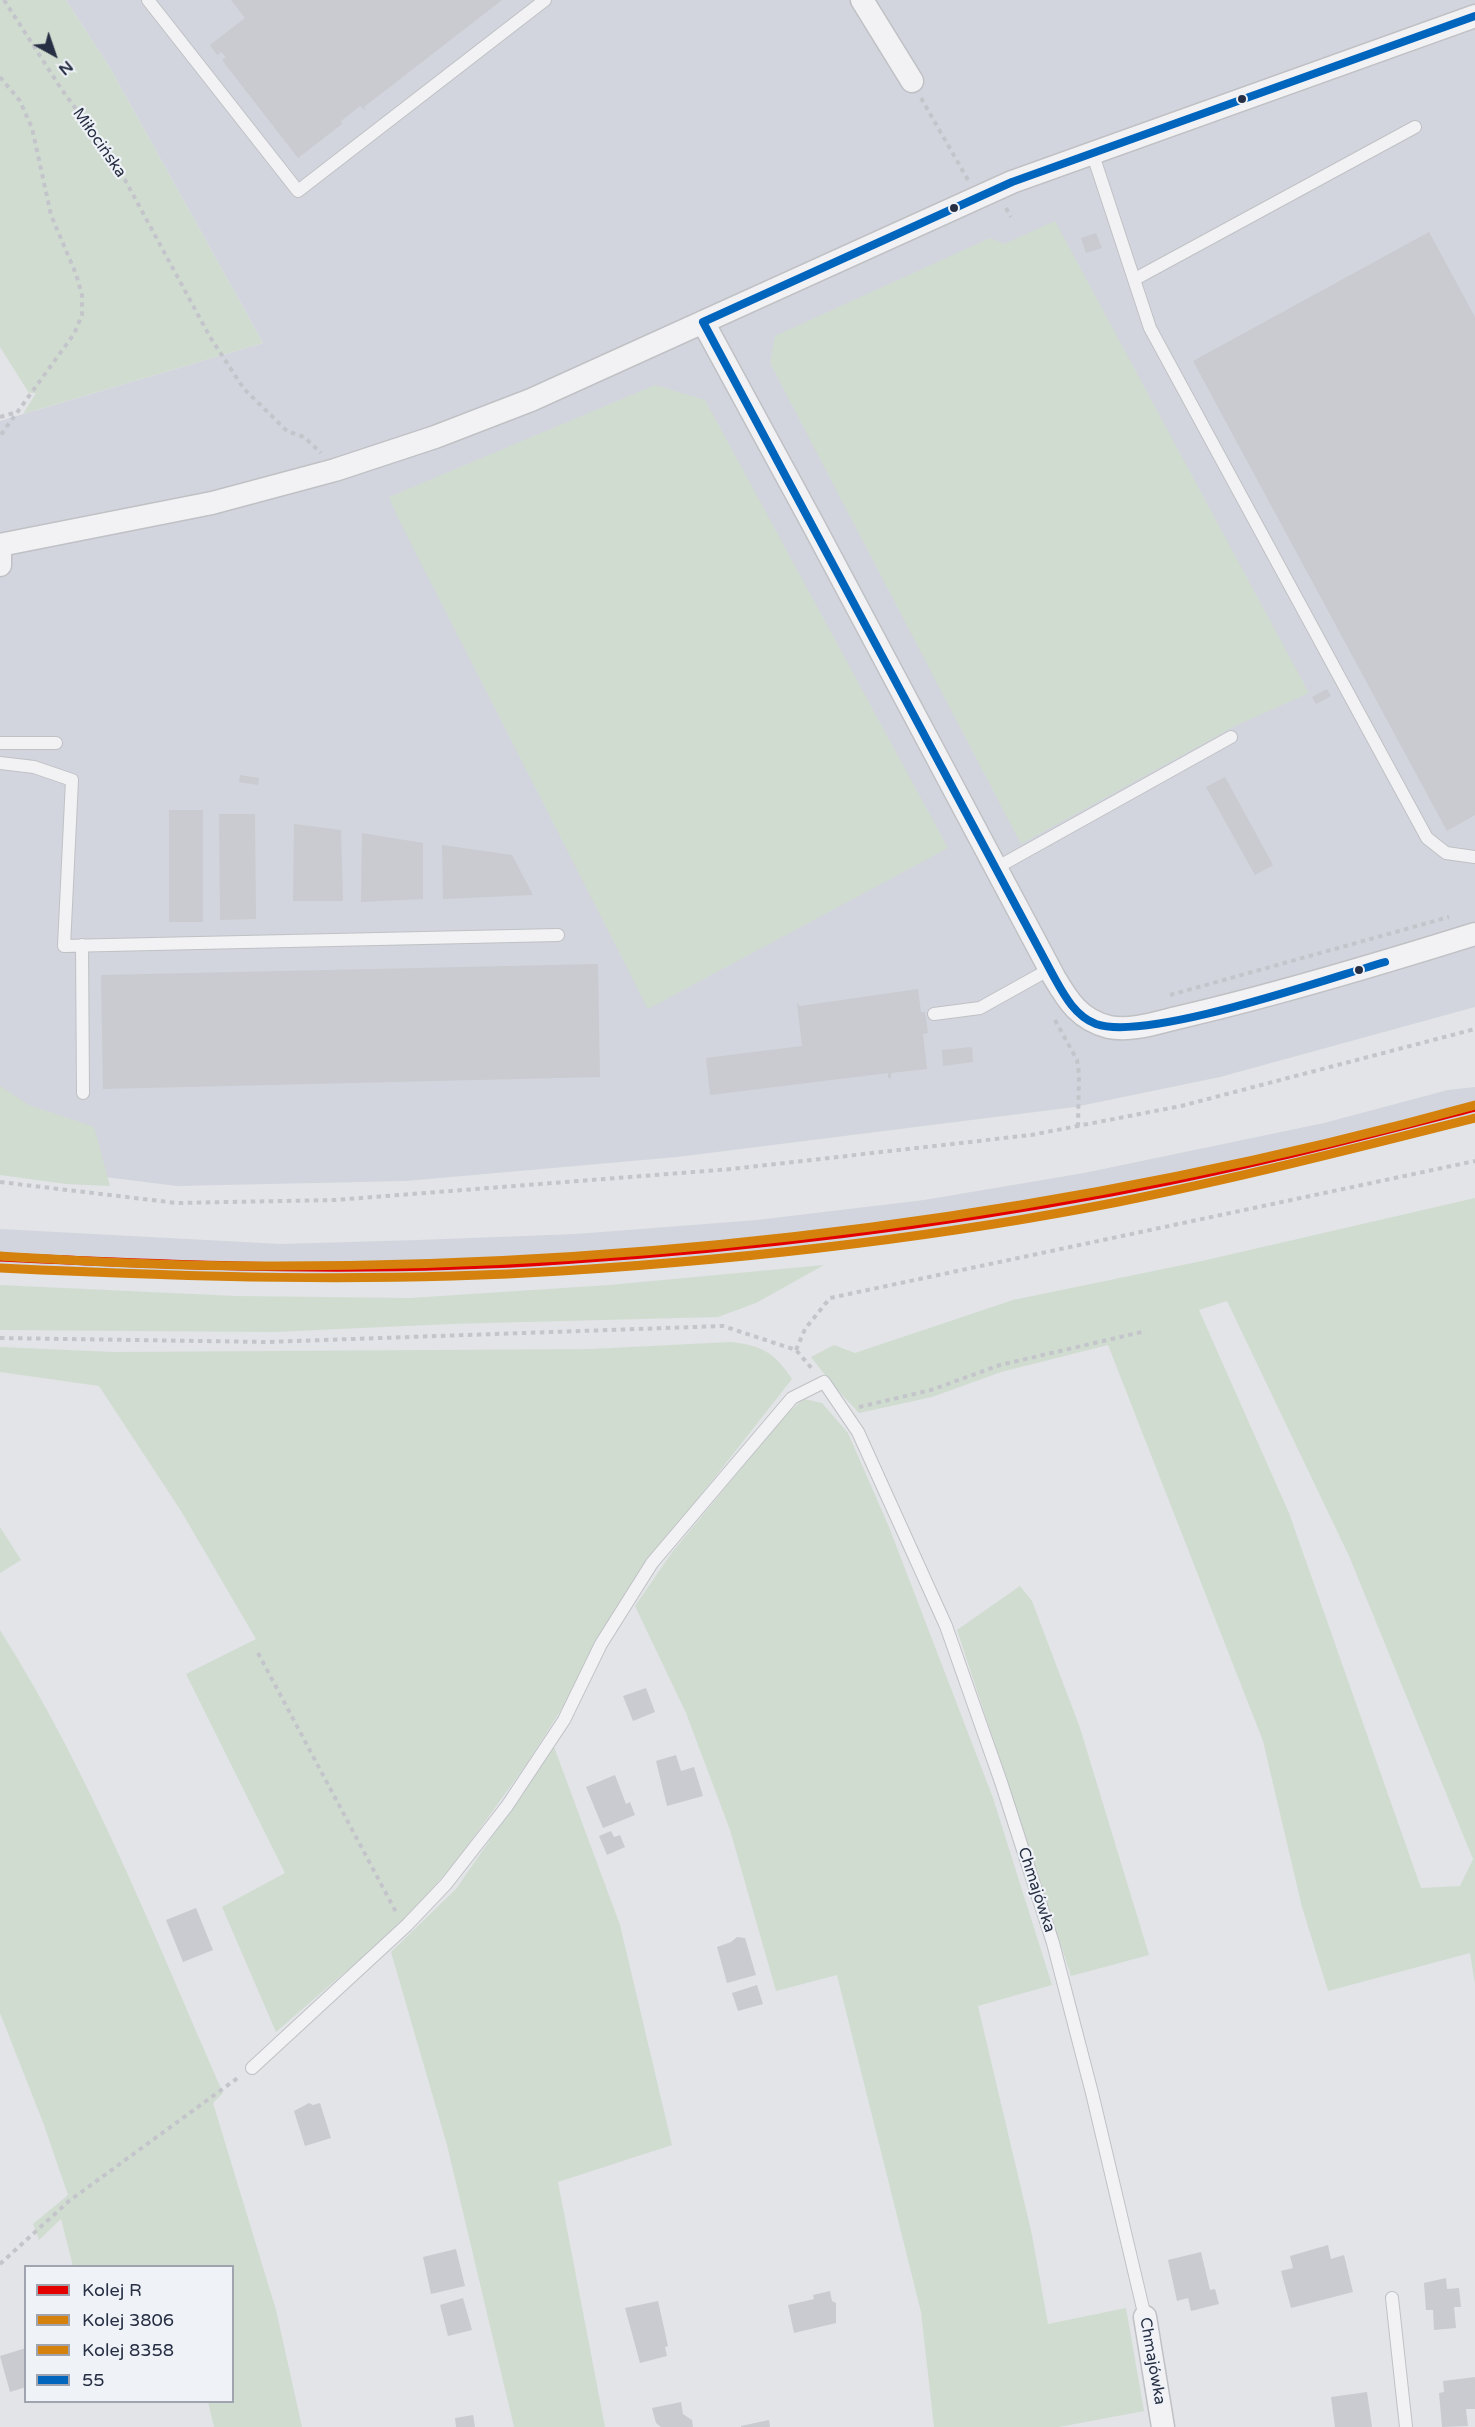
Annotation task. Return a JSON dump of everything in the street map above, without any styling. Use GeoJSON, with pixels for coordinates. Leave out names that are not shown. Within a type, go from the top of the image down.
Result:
{"type":"FeatureCollection","features":[{"type":"Feature","properties":{"kind":"street"},"geometry":{"type":"LineString","coordinates":[[862,0],[912,81]]}},
{"type":"Feature","properties":{"kind":"street"},"geometry":{"type":"LineString","coordinates":[[0,565],[0,544],[212,503],[335,470],[435,437],[531,400],[977,197],[1092,153],[1475,16]]}},
{"type":"Feature","properties":{"kind":"street"},"geometry":{"type":"LineString","coordinates":[[703,322],[1050,969],[1069,1003],[1081,1015],[1092,1022],[1112,1028],[1136,1027],[1213,1009],[1475,934]]}},
{"type":"Feature","properties":{"kind":"street","name":"Chmajówka"},"geometry":{"type":"LineString","coordinates":[[1145,2317],[1163,2427]]}},
{"type":"Feature","properties":{"kind":"lane"},"geometry":{"type":"LineString","coordinates":[[148,0],[298,191],[545,0]]}},
{"type":"Feature","properties":{"kind":"lane"},"geometry":{"type":"LineString","coordinates":[[1134,279],[1415,127]]}},
{"type":"Feature","properties":{"kind":"lane"},"geometry":{"type":"LineString","coordinates":[[1092,153],[1150,328],[1427,838],[1446,853],[1475,857]]}},
{"type":"Feature","properties":{"kind":"lane"},"geometry":{"type":"LineString","coordinates":[[996,868],[1231,737]]}},
{"type":"Feature","properties":{"kind":"lane"},"geometry":{"type":"LineString","coordinates":[[0,743],[56,743]]}},
{"type":"Feature","properties":{"kind":"lane"},"geometry":{"type":"LineString","coordinates":[[0,763],[34,767],[72,780],[64,946],[558,935]]}},
{"type":"Feature","properties":{"kind":"lane"},"geometry":{"type":"LineString","coordinates":[[82,945],[83,1093]]}},
{"type":"Feature","properties":{"kind":"lane"},"geometry":{"type":"LineString","coordinates":[[934,1014],[980,1008],[1050,969]]}},
{"type":"Feature","properties":{"kind":"lane"},"geometry":{"type":"LineString","coordinates":[[252,2068],[404,1927],[446,1884],[507,1806],[564,1720],[601,1644],[651,1563],[792,1398],[824,1382]]}},
{"type":"Feature","properties":{"kind":"lane","name":"Chmajówka"},"geometry":{"type":"LineString","coordinates":[[824,1382],[858,1432],[946,1626],[1002,1782],[1053,1943],[1092,2092],[1145,2317]]}},
{"type":"Feature","properties":{"kind":"lane"},"geometry":{"type":"LineString","coordinates":[[1392,2298],[1406,2427]]}},
{"type":"Feature","properties":{"kind":"path","name":"Miłocińska"},"geometry":{"type":"LineString","coordinates":[[4,0],[62,90],[117,165],[210,337],[244,389],[287,431],[304,437],[335,470]]}},
{"type":"Feature","properties":{"kind":"path"},"geometry":{"type":"LineString","coordinates":[[0,78],[20,101],[32,128],[51,215],[76,274],[82,296],[82,315],[74,334],[0,436]]}},
{"type":"Feature","properties":{"kind":"path"},"geometry":{"type":"LineString","coordinates":[[912,81],[977,197]]}},
{"type":"Feature","properties":{"kind":"path"},"geometry":{"type":"LineString","coordinates":[[0,417],[19,412]]}},
{"type":"Feature","properties":{"kind":"path"},"geometry":{"type":"LineString","coordinates":[[1164,997],[1452,916]]}},
{"type":"Feature","properties":{"kind":"path"},"geometry":{"type":"LineString","coordinates":[[0,1182],[177,1203],[334,1200],[732,1168],[1031,1135],[1181,1106],[1475,1029]]}},
{"type":"Feature","properties":{"kind":"path"},"geometry":{"type":"LineString","coordinates":[[1071,1049],[1077,1060],[1079,1074],[1078,1126]]}},
{"type":"Feature","properties":{"kind":"path"},"geometry":{"type":"LineString","coordinates":[[796,1350],[805,1329],[830,1298],[1475,1161]]}},
{"type":"Feature","properties":{"kind":"path"},"geometry":{"type":"LineString","coordinates":[[0,1338],[267,1342],[723,1326],[796,1350],[824,1382]]}},
{"type":"Feature","properties":{"kind":"path"},"geometry":{"type":"LineString","coordinates":[[843,1411],[931,1390],[1000,1365],[1146,1331]]}},
{"type":"Feature","properties":{"kind":"path"},"geometry":{"type":"LineString","coordinates":[[258,1653],[404,1927]]}},
{"type":"Feature","properties":{"kind":"path"},"geometry":{"type":"LineString","coordinates":[[0,2264],[69,2200],[252,2068]]}},
{"type":"Feature","properties":{"kind":"shaded area"},"geometry":{"type":"Polygon","coordinates":[[[0,0],[66,0],[110,68],[263,343],[23,414],[36,393],[29,393],[0,347],[0,0]]]}},
{"type":"Feature","properties":{"kind":"shaded area"},"geometry":{"type":"Polygon","coordinates":[[[66,0],[1475,0],[1475,1007],[1220,1077],[1075,1107],[677,1157],[406,1181],[177,1186],[0,1164],[0,421],[263,343],[110,68],[66,0]]]}},
{"type":"Feature","properties":{"kind":"shaded area"},"geometry":{"type":"Polygon","coordinates":[[[1055,221],[1309,693],[1235,726],[1021,844],[770,363],[775,336],[990,238],[1004,244],[1055,221]]]}},
{"type":"Feature","properties":{"kind":"shaded area"},"geometry":{"type":"Polygon","coordinates":[[[655,385],[705,400],[948,848],[648,1009],[389,497],[655,385]]]}},
{"type":"Feature","properties":{"kind":"shaded area"},"geometry":{"type":"Polygon","coordinates":[[[0,1086],[29,1105],[94,1127],[110,1186],[66,1184],[0,1175],[0,1086]]]}},
{"type":"Feature","properties":{"kind":"shaded area"},"geometry":{"type":"Polygon","coordinates":[[[1475,1087],[1475,1117],[1339,1153],[1093,1206],[930,1233],[763,1254],[586,1270],[422,1276],[289,1278],[0,1267],[0,1229],[281,1244],[418,1240],[576,1234],[757,1220],[924,1200],[1084,1173],[1324,1123],[1448,1090],[1475,1087]]]}},
{"type":"Feature","properties":{"kind":"shaded area"},"geometry":{"type":"Polygon","coordinates":[[[1475,1198],[1475,1984],[1470,1953],[1328,1991],[1302,1907],[1263,1741],[1108,1345],[1001,1372],[932,1397],[859,1413],[811,1357],[834,1345],[855,1353],[1013,1300],[1202,1261],[1475,1198]],[[1227,1301],[1199,1310],[1289,1513],[1421,1888],[1460,1886],[1473,1859],[1349,1556],[1227,1301]]]}},
{"type":"Feature","properties":{"kind":"shaded area"},"geometry":{"type":"Polygon","coordinates":[[[824,1265],[756,1303],[718,1317],[450,1324],[274,1332],[0,1330],[0,1285],[236,1296],[410,1298],[609,1285],[824,1265]]]}},
{"type":"Feature","properties":{"kind":"shaded area"},"geometry":{"type":"Polygon","coordinates":[[[730,1342],[751,1345],[767,1352],[780,1363],[792,1379],[639,1574],[566,1702],[526,1765],[457,1860],[404,1921],[276,2032],[222,1907],[285,1873],[186,1674],[256,1639],[181,1511],[99,1386],[0,1372],[0,1347],[114,1352],[591,1349],[730,1342]]]}},
{"type":"Feature","properties":{"kind":"shaded area"},"geometry":{"type":"Polygon","coordinates":[[[804,1399],[822,1403],[848,1433],[889,1527],[993,1798],[1052,1985],[978,2006],[1032,2235],[1048,2324],[1126,2308],[1144,2411],[1059,2427],[934,2427],[921,2312],[837,1975],[776,1991],[730,1830],[686,1713],[635,1606],[673,1551],[787,1413],[804,1399]]]}},
{"type":"Feature","properties":{"kind":"shaded area"},"geometry":{"type":"Polygon","coordinates":[[[0,1527],[21,1560],[0,1573],[0,1527]]]}},
{"type":"Feature","properties":{"kind":"shaded area"},"geometry":{"type":"Polygon","coordinates":[[[1020,1586],[1032,1601],[1080,1728],[1149,1955],[1071,1976],[957,1630],[1020,1586]]]}},
{"type":"Feature","properties":{"kind":"shaded area"},"geometry":{"type":"Polygon","coordinates":[[[0,1630],[33,1685],[93,1799],[223,2093],[213,2103],[276,2310],[302,2427],[214,2427],[208,2403],[234,2403],[234,2265],[73,2265],[61,2219],[39,2240],[33,2224],[68,2195],[44,2125],[0,2013],[0,1630]]]}},
{"type":"Feature","properties":{"kind":"shaded area"},"geometry":{"type":"Polygon","coordinates":[[[554,1747],[620,1925],[672,2145],[558,2182],[605,2427],[514,2427],[447,2145],[391,1952],[456,1889],[554,1747]]]}},
{"type":"Feature","properties":{"kind":"building"},"geometry":{"type":"Polygon","coordinates":[[[231,0],[502,0],[364,107],[366,111],[360,106],[341,121],[342,124],[298,158],[222,60],[226,57],[221,52],[217,55],[210,45],[245,18],[231,0]]]}},
{"type":"Feature","properties":{"kind":"building"},"geometry":{"type":"Polygon","coordinates":[[[1429,232],[1475,317],[1475,815],[1447,831],[1193,361],[1429,232]]]}},
{"type":"Feature","properties":{"kind":"building"},"geometry":{"type":"Polygon","coordinates":[[[1096,233],[1102,248],[1086,253],[1081,238],[1096,233]]]}},
{"type":"Feature","properties":{"kind":"building"},"geometry":{"type":"Polygon","coordinates":[[[1327,689],[1331,696],[1316,704],[1312,697],[1327,689]]]}},
{"type":"Feature","properties":{"kind":"building"},"geometry":{"type":"Polygon","coordinates":[[[240,775],[259,778],[258,785],[239,782],[240,775]]]}},
{"type":"Feature","properties":{"kind":"building"},"geometry":{"type":"Polygon","coordinates":[[[1225,777],[1273,865],[1255,875],[1206,787],[1225,777]]]}},
{"type":"Feature","properties":{"kind":"building"},"geometry":{"type":"Polygon","coordinates":[[[169,810],[203,810],[203,922],[169,922],[169,810]]]}},
{"type":"Feature","properties":{"kind":"building"},"geometry":{"type":"Polygon","coordinates":[[[219,814],[255,814],[256,919],[220,920],[219,814]]]}},
{"type":"Feature","properties":{"kind":"building"},"geometry":{"type":"Polygon","coordinates":[[[294,824],[341,830],[343,901],[293,901],[294,824]]]}},
{"type":"Feature","properties":{"kind":"building"},"geometry":{"type":"Polygon","coordinates":[[[362,833],[423,843],[423,899],[361,902],[362,833]]]}},
{"type":"Feature","properties":{"kind":"building"},"geometry":{"type":"Polygon","coordinates":[[[442,845],[512,855],[533,895],[443,899],[442,845]]]}},
{"type":"Feature","properties":{"kind":"building"},"geometry":{"type":"Polygon","coordinates":[[[598,964],[600,1077],[103,1089],[101,975],[598,964]]]}},
{"type":"Feature","properties":{"kind":"building"},"geometry":{"type":"Polygon","coordinates":[[[918,989],[921,1012],[925,1012],[928,1033],[923,1034],[927,1069],[891,1073],[891,1078],[888,1078],[888,1073],[710,1095],[706,1058],[802,1046],[797,1003],[800,1006],[918,989]]]}},
{"type":"Feature","properties":{"kind":"building"},"geometry":{"type":"Polygon","coordinates":[[[972,1047],[973,1062],[943,1066],[942,1050],[972,1047]]]}},
{"type":"Feature","properties":{"kind":"building"},"geometry":{"type":"Polygon","coordinates":[[[646,1688],[655,1712],[633,1721],[623,1696],[646,1688]]]}},
{"type":"Feature","properties":{"kind":"building"},"geometry":{"type":"Polygon","coordinates":[[[676,1755],[681,1771],[694,1767],[703,1796],[667,1806],[656,1761],[676,1755]]]}},
{"type":"Feature","properties":{"kind":"building"},"geometry":{"type":"Polygon","coordinates":[[[615,1775],[626,1804],[630,1802],[635,1815],[603,1828],[586,1787],[615,1775]]]}},
{"type":"Feature","properties":{"kind":"building"},"geometry":{"type":"Polygon","coordinates":[[[611,1831],[614,1837],[620,1835],[625,1847],[607,1855],[599,1836],[611,1831]]]}},
{"type":"Feature","properties":{"kind":"building"},"geometry":{"type":"Polygon","coordinates":[[[196,1908],[213,1950],[183,1962],[166,1920],[196,1908]]]}},
{"type":"Feature","properties":{"kind":"building"},"geometry":{"type":"Polygon","coordinates":[[[737,1937],[745,1938],[756,1975],[727,1983],[717,1947],[737,1937]]]}},
{"type":"Feature","properties":{"kind":"building"},"geometry":{"type":"Polygon","coordinates":[[[757,1985],[763,2004],[738,2011],[732,1993],[757,1985]]]}},
{"type":"Feature","properties":{"kind":"building"},"geometry":{"type":"Polygon","coordinates":[[[309,2103],[313,2105],[320,2103],[331,2138],[305,2146],[294,2111],[309,2103]]]}},
{"type":"Feature","properties":{"kind":"building"},"geometry":{"type":"Polygon","coordinates":[[[1328,2245],[1331,2259],[1344,2255],[1353,2292],[1291,2308],[1281,2271],[1293,2268],[1290,2256],[1328,2245]]]}},
{"type":"Feature","properties":{"kind":"building"},"geometry":{"type":"Polygon","coordinates":[[[456,2249],[465,2286],[431,2294],[423,2257],[456,2249]]]}},
{"type":"Feature","properties":{"kind":"building"},"geometry":{"type":"Polygon","coordinates":[[[1201,2252],[1210,2290],[1215,2289],[1219,2304],[1191,2311],[1188,2298],[1177,2301],[1168,2260],[1201,2252]]]}},
{"type":"Feature","properties":{"kind":"building"},"geometry":{"type":"Polygon","coordinates":[[[1446,2278],[1447,2289],[1459,2288],[1461,2307],[1454,2307],[1456,2328],[1434,2330],[1433,2310],[1426,2310],[1424,2283],[1446,2278]]]}},
{"type":"Feature","properties":{"kind":"building"},"geometry":{"type":"Polygon","coordinates":[[[830,2291],[832,2301],[836,2303],[836,2323],[794,2333],[788,2305],[814,2299],[813,2295],[830,2291]]]}},
{"type":"Feature","properties":{"kind":"building"},"geometry":{"type":"Polygon","coordinates":[[[463,2298],[472,2330],[448,2336],[440,2305],[463,2298]]]}},
{"type":"Feature","properties":{"kind":"building"},"geometry":{"type":"Polygon","coordinates":[[[658,2301],[668,2346],[665,2347],[667,2356],[640,2363],[625,2308],[658,2301]]]}},
{"type":"Feature","properties":{"kind":"building"},"geometry":{"type":"Polygon","coordinates":[[[24,2349],[24,2388],[10,2392],[0,2356],[24,2349]]]}},
{"type":"Feature","properties":{"kind":"building"},"geometry":{"type":"Polygon","coordinates":[[[1475,2377],[1475,2409],[1466,2409],[1468,2426],[1442,2427],[1439,2393],[1444,2392],[1443,2381],[1475,2377]]]}},
{"type":"Feature","properties":{"kind":"building"},"geometry":{"type":"Polygon","coordinates":[[[1367,2392],[1372,2427],[1335,2427],[1331,2397],[1367,2392]]]}},
{"type":"Feature","properties":{"kind":"building"},"geometry":{"type":"Polygon","coordinates":[[[681,2402],[683,2414],[692,2420],[693,2427],[661,2427],[656,2423],[652,2408],[681,2402]]]}},
{"type":"Feature","properties":{"kind":"building"},"geometry":{"type":"Polygon","coordinates":[[[473,2415],[475,2427],[456,2427],[455,2418],[473,2415]]]}},
{"type":"Feature","properties":{"kind":"building"},"geometry":{"type":"Polygon","coordinates":[[[769,2420],[770,2427],[741,2427],[741,2426],[769,2420]]]}},
{"type":"Feature","properties":{"kind":"rail line","name":"8358"},"geometry":{"type":"LineString","coordinates":[[0,1256],[222,1266],[408,1264],[563,1257],[717,1245],[870,1227],[1023,1204],[1175,1176],[1326,1143],[1475,1105]]}},
{"type":"Feature","properties":{"kind":"rail line","name":"R"},"geometry":{"type":"LineString","coordinates":[[0,1257],[280,1267],[421,1266],[561,1260],[768,1242],[974,1215],[1157,1183],[1293,1153],[1475,1107]]}},
{"type":"Feature","properties":{"kind":"rail line","name":"3806"},"geometry":{"type":"LineString","coordinates":[[0,1268],[210,1276],[421,1277],[631,1266],[841,1246],[1049,1215],[1163,1193],[1475,1118]]}},
{"type":"Feature","properties":{"kind":"transit line","name":"55"},"geometry":{"type":"LineString","coordinates":[[703,322],[1012,182],[1475,16]]}},
{"type":"Feature","properties":{"kind":"transit line","name":"55"},"geometry":{"type":"LineString","coordinates":[[703,322],[1054,977],[1066,998],[1082,1016],[1096,1024],[1121,1027],[1194,1017],[1281,994],[1385,962]]}}]}
